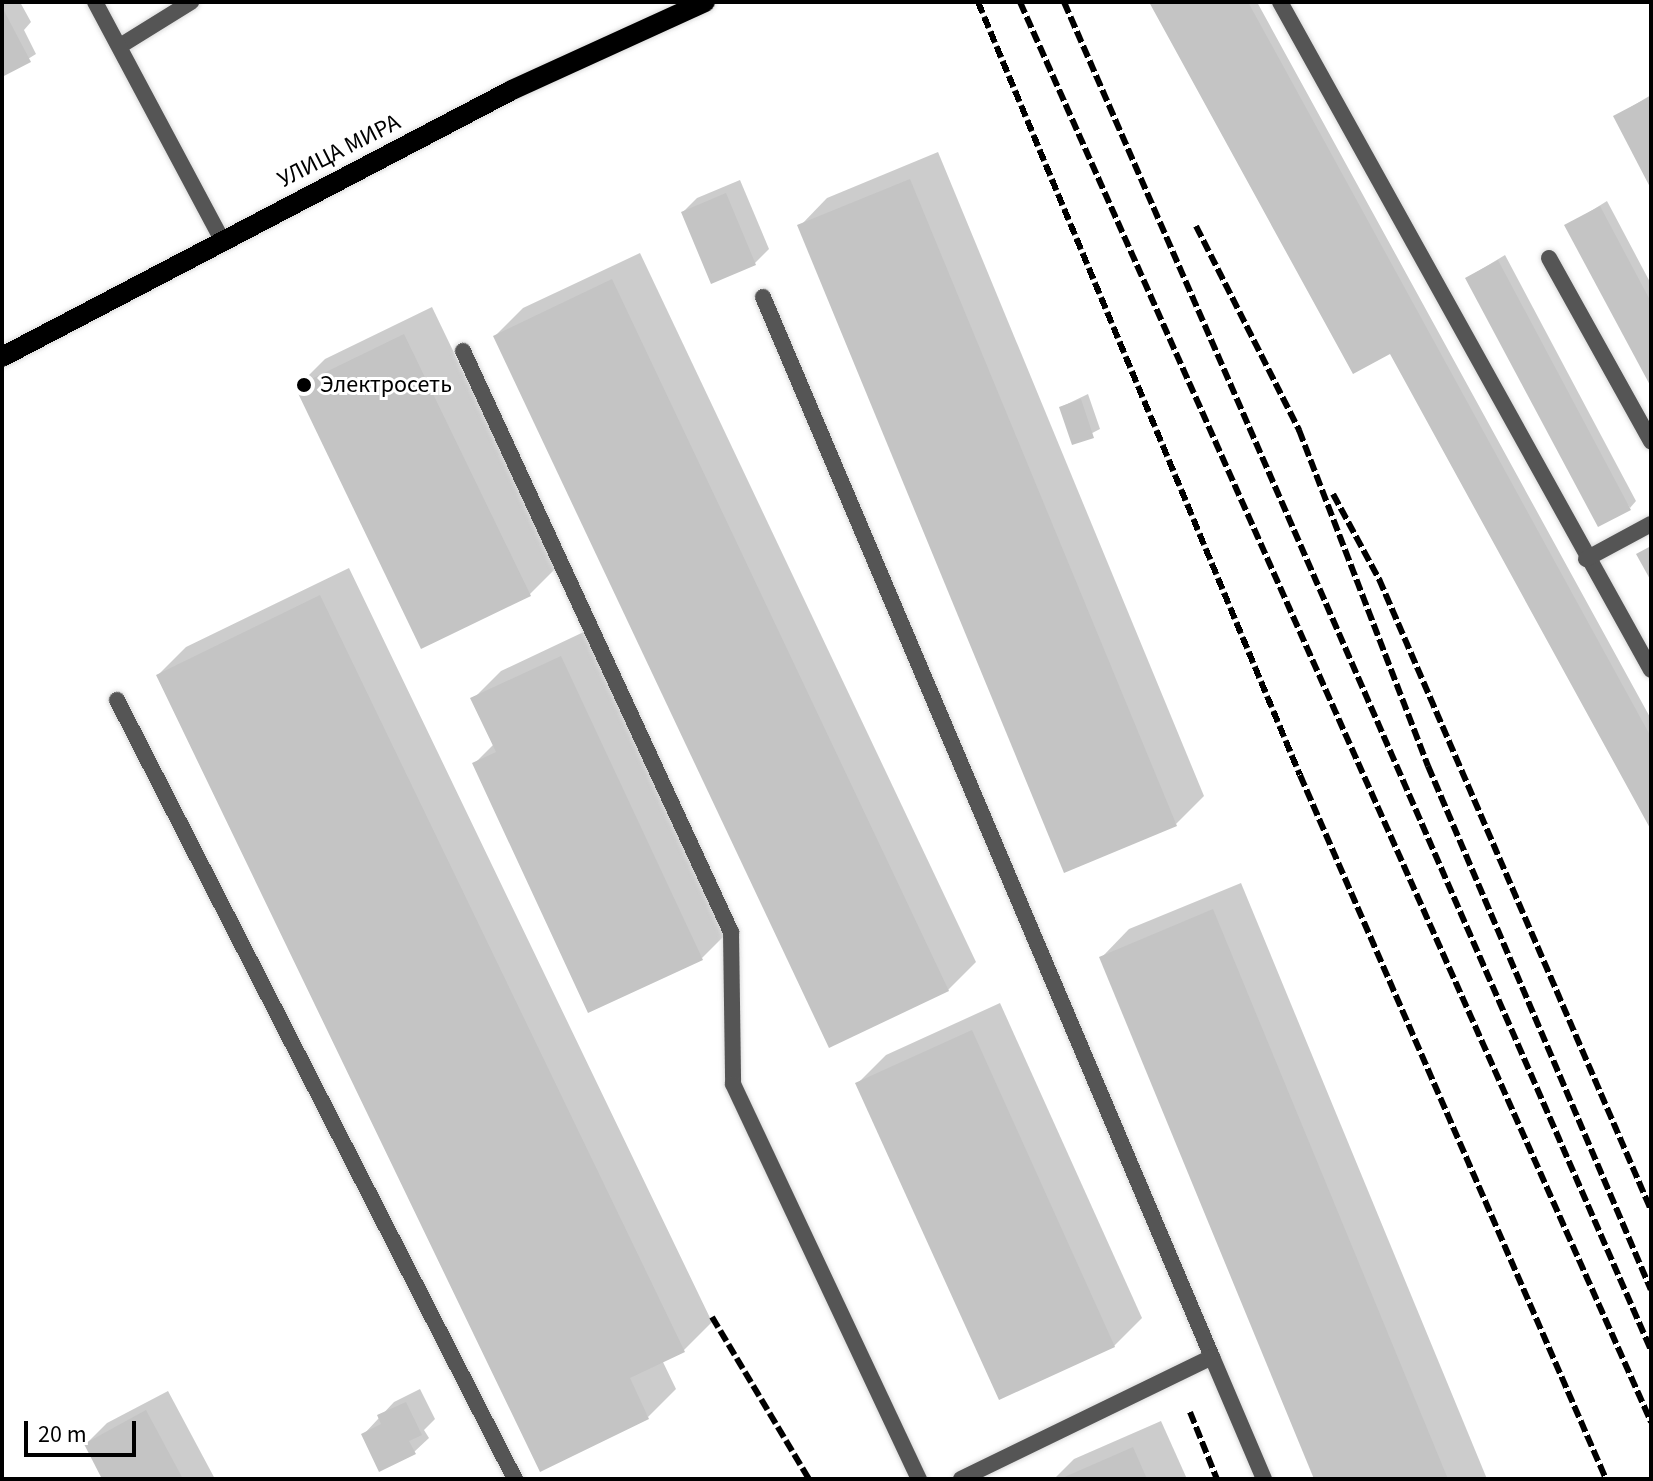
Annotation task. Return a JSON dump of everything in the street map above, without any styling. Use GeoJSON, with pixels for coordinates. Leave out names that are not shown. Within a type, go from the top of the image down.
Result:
{"type":"FeatureCollection","features":[{"type":"Feature","properties":{"kind":"main road","name":"УЛИЦА МИРА"},"geometry":{"type":"LineString","coordinates":[[2,357],[512,90],[705,2]]}},
{"type":"Feature","properties":{"kind":"street"},"geometry":{"type":"LineString","coordinates":[[95,2],[222,240]]}},
{"type":"Feature","properties":{"kind":"street"},"geometry":{"type":"LineString","coordinates":[[120,46],[191,2]]}},
{"type":"Feature","properties":{"kind":"street"},"geometry":{"type":"LineString","coordinates":[[1280,2],[1586,559],[1651,670]]}},
{"type":"Feature","properties":{"kind":"street"},"geometry":{"type":"LineString","coordinates":[[1549,258],[1651,441]]}},
{"type":"Feature","properties":{"kind":"street"},"geometry":{"type":"LineString","coordinates":[[763,297],[1264,1479]]}},
{"type":"Feature","properties":{"kind":"street"},"geometry":{"type":"LineString","coordinates":[[463,351],[731,932],[733,1084],[919,1479]]}},
{"type":"Feature","properties":{"kind":"street"},"geometry":{"type":"LineString","coordinates":[[1586,559],[1651,524]]}},
{"type":"Feature","properties":{"kind":"street"},"geometry":{"type":"LineString","coordinates":[[117,700],[515,1479]]}},
{"type":"Feature","properties":{"kind":"street"},"geometry":{"type":"LineString","coordinates":[[961,1479],[1212,1357]]}},
{"type":"Feature","properties":{"kind":"building"},"geometry":{"type":"Polygon","coordinates":[[[1149,2],[1248,2],[1651,737],[1651,830],[1390,354],[1353,374],[1149,2]]]}},
{"type":"Feature","properties":{"kind":"building"},"geometry":{"type":"Polygon","coordinates":[[[2,7],[31,62],[2,77],[2,7]]]}},
{"type":"Feature","properties":{"kind":"building"},"geometry":{"type":"Polygon","coordinates":[[[1651,96],[1651,189],[1613,116],[1651,96]]]}},
{"type":"Feature","properties":{"kind":"building"},"geometry":{"type":"Polygon","coordinates":[[[910,179],[1177,826],[1064,873],[797,225],[910,179]]]}},
{"type":"Feature","properties":{"kind":"building"},"geometry":{"type":"Polygon","coordinates":[[[726,193],[756,265],[711,284],[681,212],[726,193]]]}},
{"type":"Feature","properties":{"kind":"building"},"geometry":{"type":"Polygon","coordinates":[[[1600,206],[1651,302],[1651,387],[1564,225],[1600,206]]]}},
{"type":"Feature","properties":{"kind":"building"},"geometry":{"type":"Polygon","coordinates":[[[1498,260],[1631,510],[1598,527],[1465,278],[1498,260]]]}},
{"type":"Feature","properties":{"kind":"building"},"geometry":{"type":"Polygon","coordinates":[[[612,279],[949,991],[829,1048],[493,336],[612,279]]]}},
{"type":"Feature","properties":{"kind":"building"},"geometry":{"type":"Polygon","coordinates":[[[404,334],[531,596],[421,649],[295,387],[404,334]]]}},
{"type":"Feature","properties":{"kind":"building"},"geometry":{"type":"Polygon","coordinates":[[[1081,399],[1094,438],[1072,445],[1059,407],[1081,399]]]}},
{"type":"Feature","properties":{"kind":"building"},"geometry":{"type":"Polygon","coordinates":[[[1651,546],[1651,581],[1636,554],[1651,546]]]}},
{"type":"Feature","properties":{"kind":"building"},"geometry":{"type":"Polygon","coordinates":[[[320,595],[685,1352],[630,1378],[649,1419],[540,1472],[156,675],[320,595]]]}},
{"type":"Feature","properties":{"kind":"building"},"geometry":{"type":"Polygon","coordinates":[[[561,656],[703,960],[588,1013],[472,763],[496,752],[470,698],[561,656]]]}},
{"type":"Feature","properties":{"kind":"building"},"geometry":{"type":"Polygon","coordinates":[[[1213,909],[1448,1479],[1314,1479],[1099,957],[1213,909]]]}},
{"type":"Feature","properties":{"kind":"building"},"geometry":{"type":"Polygon","coordinates":[[[972,1030],[1115,1347],[999,1400],[855,1083],[972,1030]]]}},
{"type":"Feature","properties":{"kind":"building"},"geometry":{"type":"Polygon","coordinates":[[[406,1402],[422,1435],[409,1441],[416,1454],[379,1472],[361,1434],[381,1424],[377,1415],[406,1402]]]}},
{"type":"Feature","properties":{"kind":"building"},"geometry":{"type":"Polygon","coordinates":[[[146,1410],[183,1479],[102,1479],[84,1444],[146,1410]]]}},
{"type":"Feature","properties":{"kind":"building"},"geometry":{"type":"Polygon","coordinates":[[[1133,1447],[1147,1479],[1060,1479],[1133,1447]]]}},
{"type":"Feature","properties":{"kind":"railway"},"geometry":{"type":"LineString","coordinates":[[978,2],[1300,775],[1606,1479]]}},
{"type":"Feature","properties":{"kind":"railway"},"geometry":{"type":"LineString","coordinates":[[1020,2],[1651,1422]]}},
{"type":"Feature","properties":{"kind":"railway"},"geometry":{"type":"LineString","coordinates":[[1064,2],[1651,1350]]}},
{"type":"Feature","properties":{"kind":"railway"},"geometry":{"type":"LineString","coordinates":[[1196,226],[1299,430],[1428,766],[1651,1290]]}},
{"type":"Feature","properties":{"kind":"railway"},"geometry":{"type":"LineString","coordinates":[[1333,494],[1379,579],[1651,1210]]}},
{"type":"Feature","properties":{"kind":"railway"},"geometry":{"type":"LineString","coordinates":[[712,1317],[809,1479]]}},
{"type":"Feature","properties":{"kind":"railway"},"geometry":{"type":"LineString","coordinates":[[1190,1412],[1217,1479]]}},
{"type":"Feature","properties":{"kind":"place","name":"Электросеть"},"geometry":{"type":"Point","coordinates":[304,385]}}]}
